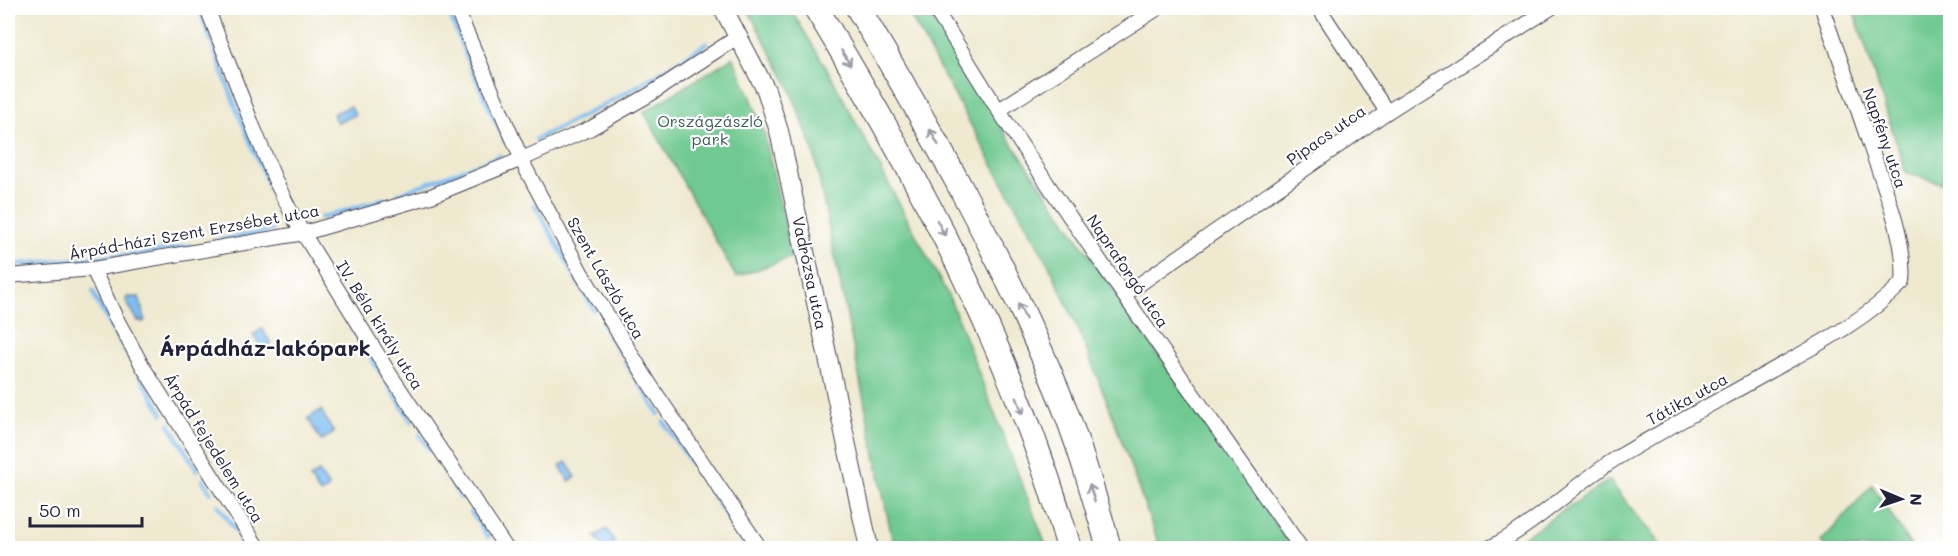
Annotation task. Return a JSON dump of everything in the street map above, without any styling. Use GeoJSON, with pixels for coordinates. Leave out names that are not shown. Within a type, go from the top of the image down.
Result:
{"type":"FeatureCollection","features":[{"type":"Feature","properties":{"kind":"highway"},"geometry":{"type":"LineString","coordinates":[[816,8],[892,138],[948,242],[1022,410],[1043,465],[1069,549]]}},
{"type":"Feature","properties":{"kind":"highway"},"geometry":{"type":"LineString","coordinates":[[858,8],[957,178],[1014,291],[1059,394],[1109,549]]}},
{"type":"Feature","properties":{"kind":"street","name":"IV. Béla király utca"},"geometry":{"type":"LineString","coordinates":[[207,8],[254,129],[295,220],[389,373],[506,549]]}},
{"type":"Feature","properties":{"kind":"street","name":"Szent László utca"},"geometry":{"type":"LineString","coordinates":[[456,8],[522,159],[582,274],[651,386],[760,549]]}},
{"type":"Feature","properties":{"kind":"street","name":"Vadrózsa utca"},"geometry":{"type":"LineString","coordinates":[[723,8],[766,90],[779,131],[869,549]]}},
{"type":"Feature","properties":{"kind":"street","name":"Napraforgó utca"},"geometry":{"type":"LineString","coordinates":[[934,8],[999,110],[1124,295],[1301,549]]}},
{"type":"Feature","properties":{"kind":"street"},"geometry":{"type":"LineString","coordinates":[[999,110],[1158,8]]}},
{"type":"Feature","properties":{"kind":"street"},"geometry":{"type":"LineString","coordinates":[[1319,8],[1388,112]]}},
{"type":"Feature","properties":{"kind":"street","name":"Pipacs utca"},"geometry":{"type":"LineString","coordinates":[[1124,295],[1388,112],[1551,8]]}},
{"type":"Feature","properties":{"kind":"street","name":"Napfény utca"},"geometry":{"type":"LineString","coordinates":[[1822,8],[1887,195],[1902,252],[1905,268],[1904,282]]}},
{"type":"Feature","properties":{"kind":"street","name":"Árpád-házi Szent Erzsébet utca"},"geometry":{"type":"LineString","coordinates":[[8,276],[93,269],[304,233],[431,196],[591,128],[656,90],[739,36]]}},
{"type":"Feature","properties":{"kind":"street","name":"Árpád fejedelem utca"},"geometry":{"type":"LineString","coordinates":[[93,269],[143,367],[258,549]]}},
{"type":"Feature","properties":{"kind":"street","name":"Tátika utca"},"geometry":{"type":"LineString","coordinates":[[1489,549],[1510,538],[1587,477],[1818,345],[1877,305],[1904,282]]}},
{"type":"Feature","properties":{"kind":"green space"},"geometry":{"type":"Polygon","coordinates":[[[747,8],[790,8],[830,74],[950,299],[1047,548],[894,548],[813,149],[789,86],[747,8]]]}},
{"type":"Feature","properties":{"kind":"green space"},"geometry":{"type":"Polygon","coordinates":[[[906,8],[922,8],[950,41],[1007,136],[1292,548],[1160,548],[1110,409],[1051,269],[906,8]]]}},
{"type":"Feature","properties":{"kind":"green space"},"geometry":{"type":"Polygon","coordinates":[[[1853,8],[1950,8],[1950,186],[1906,173],[1853,8]]]}},
{"type":"Feature","properties":{"kind":"green space","name":"Országzászló park"},"geometry":{"type":"Polygon","coordinates":[[[733,57],[764,132],[792,257],[736,277],[644,112],[733,57]]]}},
{"type":"Feature","properties":{"kind":"green space"},"geometry":{"type":"Polygon","coordinates":[[[1609,480],[1663,548],[1504,548],[1513,544],[1609,480]]]}},
{"type":"Feature","properties":{"kind":"green space"},"geometry":{"type":"Polygon","coordinates":[[[1872,485],[1912,548],[1827,548],[1821,542],[1872,485]]]}},
{"type":"Feature","properties":{"kind":"water"},"geometry":{"type":"Polygon","coordinates":[[[351,106],[355,115],[337,123],[333,114],[351,106]]]}},
{"type":"Feature","properties":{"kind":"water"},"geometry":{"type":"Polygon","coordinates":[[[127,297],[139,297],[144,322],[138,321],[126,301],[127,297]]]}},
{"type":"Feature","properties":{"kind":"water"},"geometry":{"type":"Polygon","coordinates":[[[262,329],[271,343],[262,349],[253,335],[262,329]]]}},
{"type":"Feature","properties":{"kind":"water"},"geometry":{"type":"Polygon","coordinates":[[[321,410],[334,433],[321,441],[308,418],[321,410]]]}},
{"type":"Feature","properties":{"kind":"water"},"geometry":{"type":"Polygon","coordinates":[[[566,462],[576,477],[569,481],[560,466],[566,462]]]}},
{"type":"Feature","properties":{"kind":"water"},"geometry":{"type":"Polygon","coordinates":[[[319,472],[329,488],[320,494],[310,478],[319,472]]]}},
{"type":"Feature","properties":{"kind":"water"},"geometry":{"type":"Polygon","coordinates":[[[607,529],[615,542],[604,548],[595,536],[607,529]]]}},
{"type":"Feature","properties":{"kind":"waterway"},"geometry":{"type":"LineString","coordinates":[[199,8],[237,110],[280,212]]}},
{"type":"Feature","properties":{"kind":"waterway"},"geometry":{"type":"LineString","coordinates":[[447,8],[472,70],[505,141]]}},
{"type":"Feature","properties":{"kind":"waterway"},"geometry":{"type":"LineString","coordinates":[[536,139],[623,94],[707,43]]}},
{"type":"Feature","properties":{"kind":"waterway"},"geometry":{"type":"LineString","coordinates":[[398,194],[500,156]]}},
{"type":"Feature","properties":{"kind":"waterway"},"geometry":{"type":"LineString","coordinates":[[321,218],[384,199]]}},
{"type":"Feature","properties":{"kind":"waterway"},"geometry":{"type":"LineString","coordinates":[[535,205],[594,310]]}},
{"type":"Feature","properties":{"kind":"waterway"},"geometry":{"type":"LineString","coordinates":[[213,242],[272,230]]}},
{"type":"Feature","properties":{"kind":"waterway"},"geometry":{"type":"LineString","coordinates":[[8,265],[139,254],[190,246]]}},
{"type":"Feature","properties":{"kind":"waterway"},"geometry":{"type":"LineString","coordinates":[[304,251],[335,301]]}},
{"type":"Feature","properties":{"kind":"waterway"},"geometry":{"type":"LineString","coordinates":[[93,291],[96,300],[163,414]]}},
{"type":"Feature","properties":{"kind":"waterway"},"geometry":{"type":"LineString","coordinates":[[346,318],[412,422]]}},
{"type":"Feature","properties":{"kind":"waterway"},"geometry":{"type":"LineString","coordinates":[[602,323],[619,352]]}},
{"type":"Feature","properties":{"kind":"waterway"},"geometry":{"type":"LineString","coordinates":[[625,361],[659,414]]}},
{"type":"Feature","properties":{"kind":"waterway"},"geometry":{"type":"LineString","coordinates":[[664,422],[748,548]]}},
{"type":"Feature","properties":{"kind":"waterway"},"geometry":{"type":"LineString","coordinates":[[169,424],[197,470]]}},
{"type":"Feature","properties":{"kind":"waterway"},"geometry":{"type":"LineString","coordinates":[[420,435],[430,450]]}},
{"type":"Feature","properties":{"kind":"waterway"},"geometry":{"type":"LineString","coordinates":[[449,478],[461,498]]}},
{"type":"Feature","properties":{"kind":"waterway"},"geometry":{"type":"LineString","coordinates":[[203,480],[211,493]]}},
{"type":"Feature","properties":{"kind":"waterway"},"geometry":{"type":"LineString","coordinates":[[218,505],[242,540]]}},
{"type":"Feature","properties":{"kind":"waterway"},"geometry":{"type":"LineString","coordinates":[[471,512],[488,537]]}},
{"type":"Feature","properties":{"kind":"district","name":"Árpádház-lakópark"},"geometry":{"type":"Point","coordinates":[265,348]}}]}
